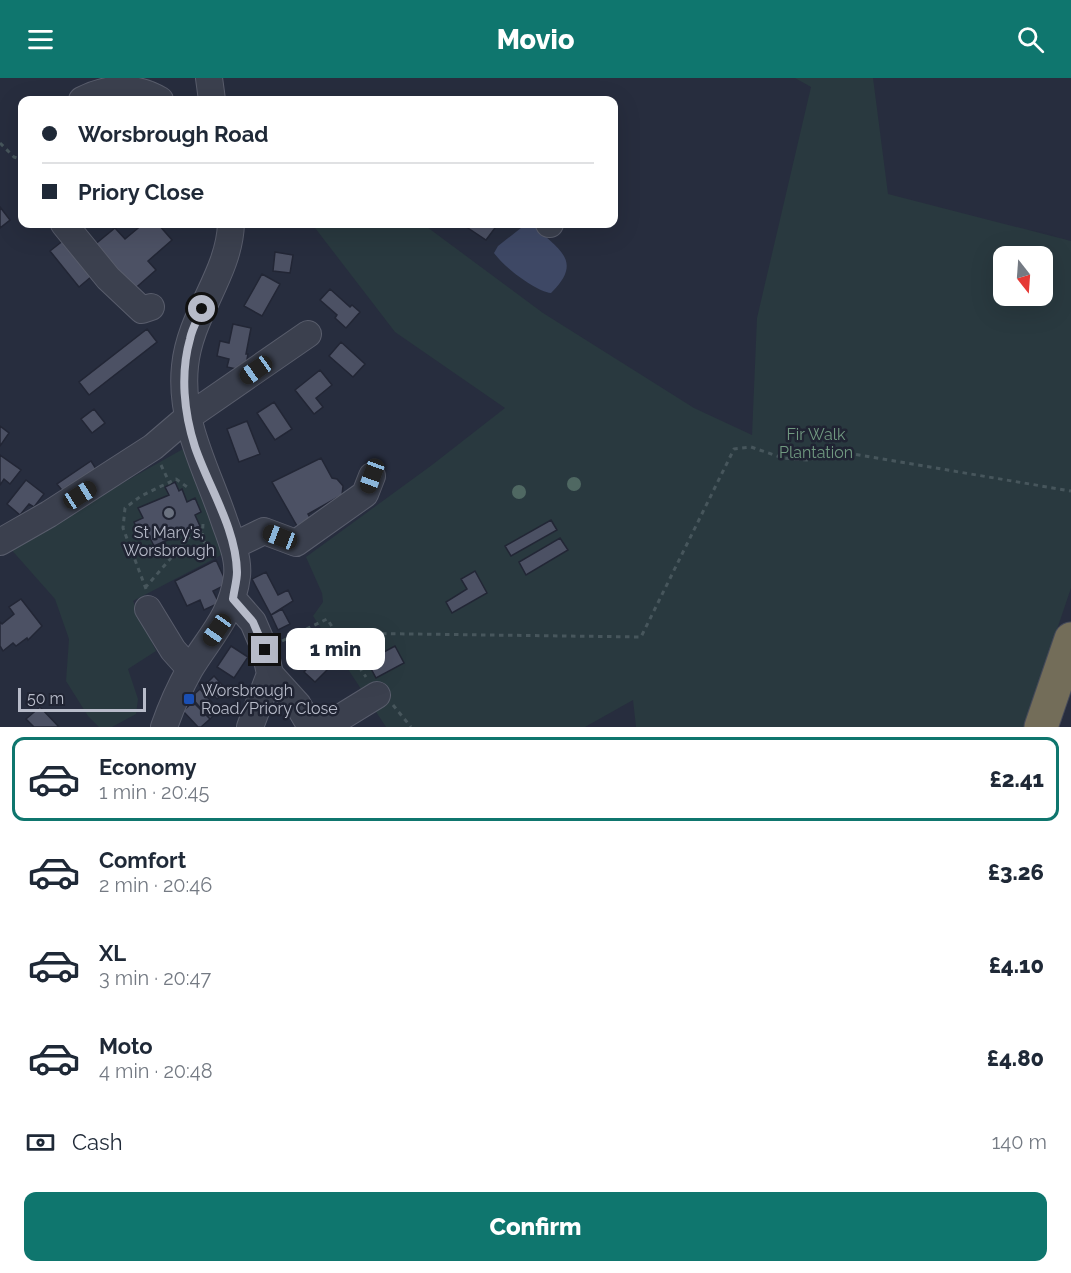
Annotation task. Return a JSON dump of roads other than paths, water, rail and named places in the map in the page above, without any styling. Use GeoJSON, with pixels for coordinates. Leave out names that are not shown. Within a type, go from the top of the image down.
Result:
{"type":"FeatureCollection","features":[{"type":"Feature","properties":{"kind":"highway"},"geometry":{"type":"LineString","coordinates":[[1041,727],[1071,639]]}},
{"type":"Feature","properties":{"kind":"street"},"geometry":{"type":"LineString","coordinates":[[209,78],[211,96]]}},
{"type":"Feature","properties":{"kind":"street"},"geometry":{"type":"LineString","coordinates":[[89,96],[96,92],[126,88],[149,96]]}},
{"type":"Feature","properties":{"kind":"street"},"geometry":{"type":"LineString","coordinates":[[67,228],[108,278],[142,310],[151,308]]}},
{"type":"Feature","properties":{"kind":"street"},"geometry":{"type":"LineString","coordinates":[[164,727],[190,669],[217,630],[233,599],[237,573],[224,548],[218,502],[195,447],[184,390],[185,365],[190,338],[224,262],[231,228]]}},
{"type":"Feature","properties":{"kind":"street"},"geometry":{"type":"LineString","coordinates":[[0,542],[49,514],[143,453],[188,417],[308,334]]}},
{"type":"Feature","properties":{"kind":"street"},"geometry":{"type":"LineString","coordinates":[[224,548],[264,531],[296,543],[365,494],[372,476]]}},
{"type":"Feature","properties":{"kind":"street"},"geometry":{"type":"LineString","coordinates":[[147,597],[173,650],[190,669]]}},
{"type":"Feature","properties":{"kind":"street"},"geometry":{"type":"LineString","coordinates":[[233,599],[253,622],[265,650],[270,674],[298,705],[311,727]]}},
{"type":"Feature","properties":{"kind":"street"},"geometry":{"type":"LineString","coordinates":[[255,716],[270,674]]}},
{"type":"Feature","properties":{"kind":"street"},"geometry":{"type":"LineString","coordinates":[[325,727],[377,695]]}},
{"type":"Feature","properties":{"kind":"water"},"geometry":{"type":"Polygon","coordinates":[[[521,228],[536,228],[564,256],[567,263],[566,272],[551,293],[544,291],[520,278],[505,265],[494,253],[498,246],[521,228]]]}},
{"type":"Feature","properties":{"kind":"place","name":"St Mary's, Worsbrough"},"geometry":{"type":"Point","coordinates":[169,513]}},
{"type":"Feature","properties":{"kind":"place","name":"Worsbrough Road/Priory Close"},"geometry":{"type":"Point","coordinates":[189,699]}},
{"type":"Feature","properties":{"kind":"park label","name":"Fir Walk Plantation"},"geometry":{"type":"Point","coordinates":[816,443]}}]}
